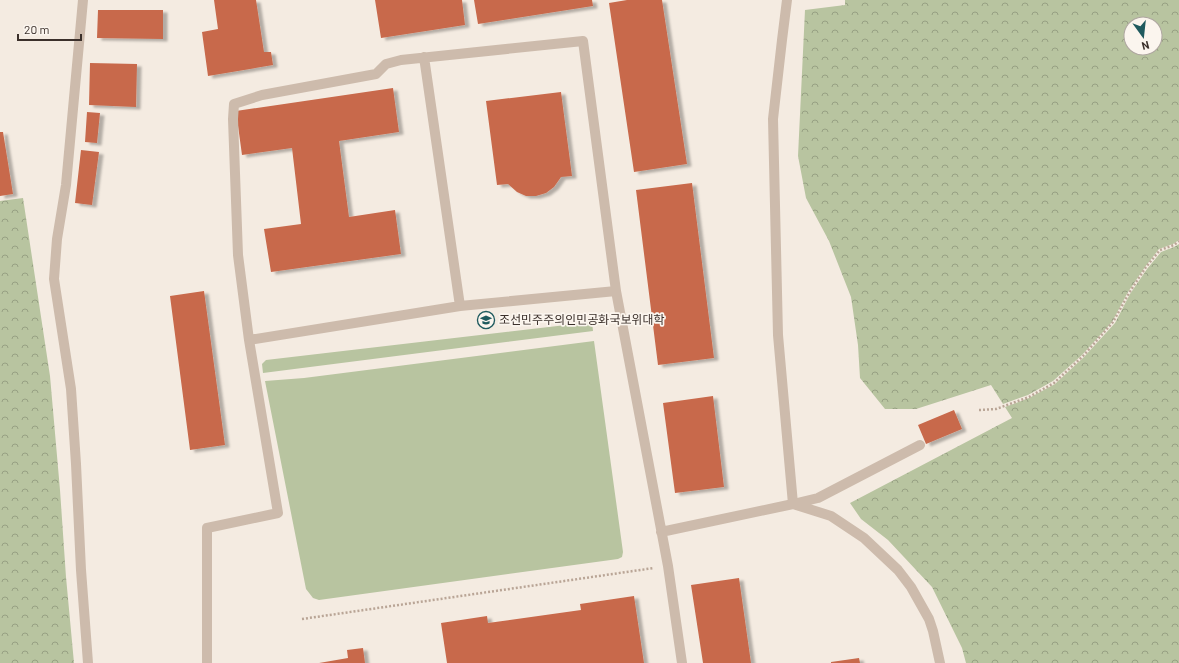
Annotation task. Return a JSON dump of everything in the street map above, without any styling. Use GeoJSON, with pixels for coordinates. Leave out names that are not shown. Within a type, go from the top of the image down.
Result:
{"type":"FeatureCollection","features":[{"type":"Feature","properties":{"kind":"street"},"geometry":{"type":"LineString","coordinates":[[83,0],[66,185],[57,239],[54,279],[71,389],[81,570],[88,663]]}},
{"type":"Feature","properties":{"kind":"street"},"geometry":{"type":"LineString","coordinates":[[787,0],[773,119],[778,335],[793,504]]}},
{"type":"Feature","properties":{"kind":"street"},"geometry":{"type":"LineString","coordinates":[[207,663],[207,528],[278,513],[249,340],[238,255],[233,119],[234,104],[262,95],[376,74],[386,64],[401,60],[583,41],[616,291],[662,532],[682,663]]}},
{"type":"Feature","properties":{"kind":"street"},"geometry":{"type":"LineString","coordinates":[[424,57],[460,306]]}},
{"type":"Feature","properties":{"kind":"street"},"geometry":{"type":"LineString","coordinates":[[249,340],[460,306],[616,291]]}},
{"type":"Feature","properties":{"kind":"street"},"geometry":{"type":"LineString","coordinates":[[662,532],[818,498],[920,445]]}},
{"type":"Feature","properties":{"kind":"street"},"geometry":{"type":"LineString","coordinates":[[793,504],[831,516],[864,538],[898,570],[911,587],[929,619],[940,663]]}},
{"type":"Feature","properties":{"kind":"path"},"geometry":{"type":"LineString","coordinates":[[979,410],[996,409],[1016,402],[1029,397],[1054,382],[1083,356],[1114,322],[1129,293],[1146,267],[1160,250],[1179,242]]}},
{"type":"Feature","properties":{"kind":"path"},"geometry":{"type":"LineString","coordinates":[[302,619],[668,566]]}},
{"type":"Feature","properties":{"kind":"green space"},"geometry":{"type":"Polygon","coordinates":[[[845,0],[1179,0],[1179,240],[1159,249],[1128,292],[1112,322],[1082,355],[1053,381],[1028,395],[1003,404],[991,385],[916,409],[885,409],[860,378],[858,345],[851,297],[829,241],[806,198],[798,156],[805,10],[845,5],[845,0]]]}},
{"type":"Feature","properties":{"kind":"green space"},"geometry":{"type":"Polygon","coordinates":[[[23,198],[50,376],[74,663],[0,663],[0,201],[23,198]]]}},
{"type":"Feature","properties":{"kind":"green space"},"geometry":{"type":"Polygon","coordinates":[[[1179,244],[1179,663],[966,663],[962,648],[932,587],[888,540],[861,519],[850,503],[1012,418],[1005,407],[1029,398],[1055,384],[1084,357],[1115,323],[1130,294],[1161,252],[1179,244]]]}},
{"type":"Feature","properties":{"kind":"green space"},"geometry":{"type":"Polygon","coordinates":[[[592,322],[593,331],[263,373],[262,364],[266,360],[592,322]]]}},
{"type":"Feature","properties":{"kind":"green space"},"geometry":{"type":"Polygon","coordinates":[[[594,341],[623,552],[622,557],[618,559],[319,600],[313,598],[306,589],[265,381],[304,378],[594,341]]]}},
{"type":"Feature","properties":{"kind":"building"},"geometry":{"type":"Polygon","coordinates":[[[214,0],[256,0],[264,52],[271,52],[273,65],[208,76],[202,32],[218,29],[214,0]]]}},
{"type":"Feature","properties":{"kind":"building"},"geometry":{"type":"Polygon","coordinates":[[[375,0],[462,0],[465,25],[381,38],[375,0]]]}},
{"type":"Feature","properties":{"kind":"building"},"geometry":{"type":"Polygon","coordinates":[[[474,0],[592,0],[593,6],[478,24],[474,0]]]}},
{"type":"Feature","properties":{"kind":"building"},"geometry":{"type":"Polygon","coordinates":[[[627,0],[662,0],[687,164],[634,172],[609,3],[627,0]]]}},
{"type":"Feature","properties":{"kind":"building"},"geometry":{"type":"Polygon","coordinates":[[[98,10],[163,10],[163,39],[97,38],[98,10]]]}},
{"type":"Feature","properties":{"kind":"building"},"geometry":{"type":"Polygon","coordinates":[[[90,63],[137,64],[136,107],[89,105],[90,63]]]}},
{"type":"Feature","properties":{"kind":"building"},"geometry":{"type":"Polygon","coordinates":[[[393,88],[399,132],[339,141],[349,217],[395,210],[401,254],[271,272],[264,229],[301,224],[292,148],[242,155],[236,111],[393,88]]]}},
{"type":"Feature","properties":{"kind":"building"},"geometry":{"type":"Polygon","coordinates":[[[561,92],[572,176],[561,177],[554,187],[546,193],[536,196],[526,196],[517,192],[508,184],[497,185],[486,101],[561,92]]]}},
{"type":"Feature","properties":{"kind":"building"},"geometry":{"type":"Polygon","coordinates":[[[87,112],[100,113],[97,143],[85,142],[87,112]]]}},
{"type":"Feature","properties":{"kind":"building"},"geometry":{"type":"Polygon","coordinates":[[[0,132],[3,132],[13,194],[0,196],[0,132]]]}},
{"type":"Feature","properties":{"kind":"building"},"geometry":{"type":"Polygon","coordinates":[[[81,150],[99,152],[92,205],[75,203],[81,150]]]}},
{"type":"Feature","properties":{"kind":"building"},"geometry":{"type":"Polygon","coordinates":[[[692,183],[714,358],[658,365],[636,190],[692,183]]]}},
{"type":"Feature","properties":{"kind":"building"},"geometry":{"type":"Polygon","coordinates":[[[204,291],[225,445],[190,450],[170,296],[204,291]]]}},
{"type":"Feature","properties":{"kind":"building"},"geometry":{"type":"Polygon","coordinates":[[[713,396],[724,487],[675,493],[663,403],[713,396]]]}},
{"type":"Feature","properties":{"kind":"building"},"geometry":{"type":"Polygon","coordinates":[[[954,410],[962,429],[926,444],[918,425],[954,410]]]}},
{"type":"Feature","properties":{"kind":"building"},"geometry":{"type":"Polygon","coordinates":[[[739,578],[751,663],[703,663],[691,585],[739,578]]]}},
{"type":"Feature","properties":{"kind":"building"},"geometry":{"type":"Polygon","coordinates":[[[634,596],[644,663],[447,663],[441,623],[487,616],[488,623],[581,610],[580,604],[634,596]]]}},
{"type":"Feature","properties":{"kind":"building"},"geometry":{"type":"Polygon","coordinates":[[[363,648],[365,663],[319,663],[348,658],[347,650],[363,648]]]}},
{"type":"Feature","properties":{"kind":"building"},"geometry":{"type":"Polygon","coordinates":[[[859,658],[860,663],[831,663],[831,662],[859,658]]]}},
{"type":"Feature","properties":{"kind":"place","name":"조선민주주의인민공화국보위대학"},"geometry":{"type":"Point","coordinates":[486,320]}}]}
